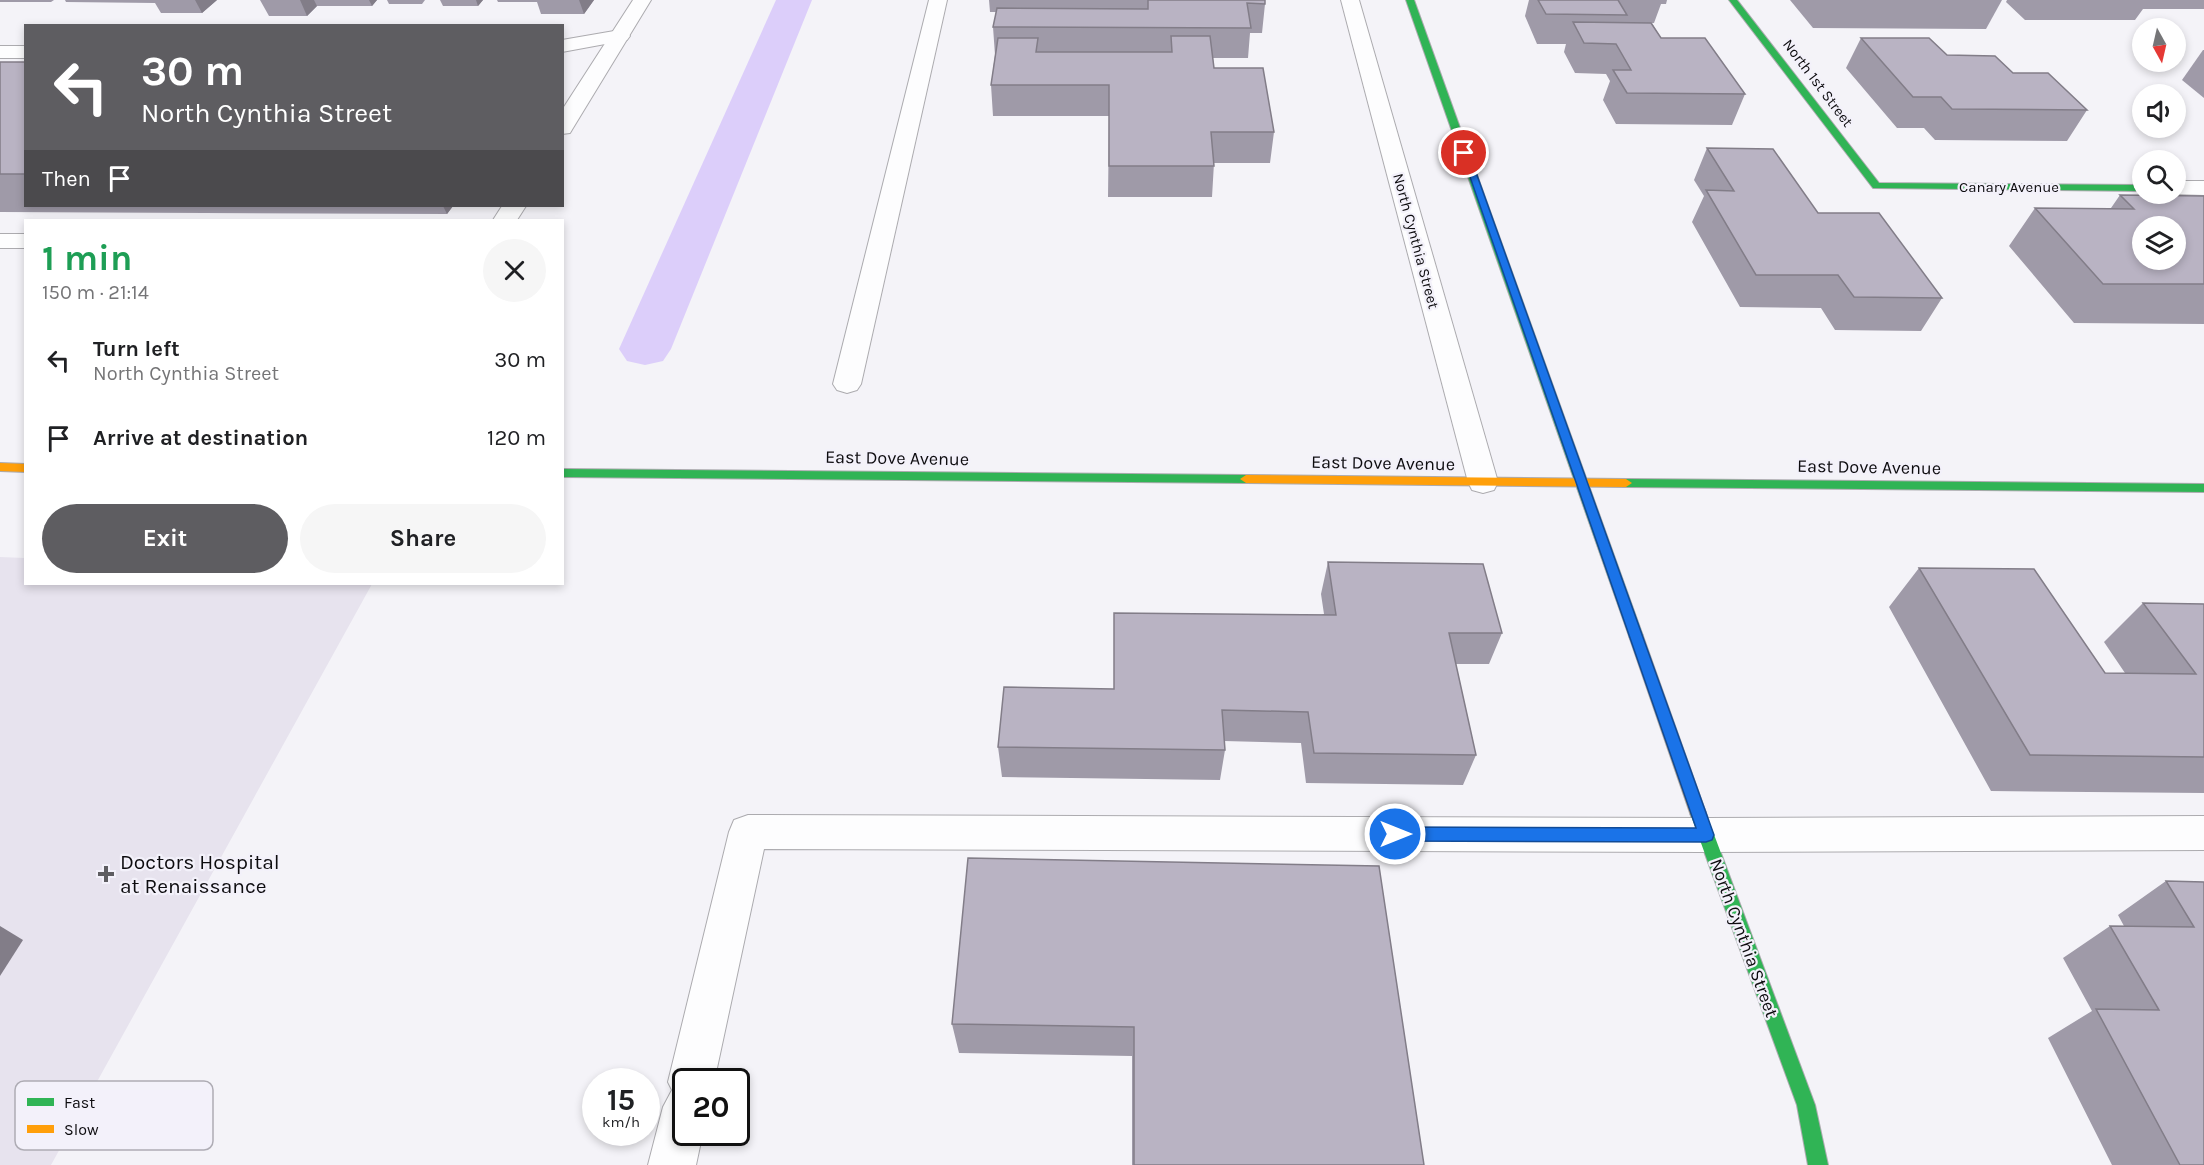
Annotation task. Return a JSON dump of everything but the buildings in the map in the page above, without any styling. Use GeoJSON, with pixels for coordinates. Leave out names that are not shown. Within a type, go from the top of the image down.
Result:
{"type":"FeatureCollection","features":[{"type":"Feature","properties":{"kind":"street"},"geometry":{"type":"LineString","coordinates":[[564,125],[642,0]]}},
{"type":"Feature","properties":{"kind":"street"},"geometry":{"type":"LineString","coordinates":[[847,384],[938,0]]}},
{"type":"Feature","properties":{"kind":"street","name":"North Cynthia Street"},"geometry":{"type":"LineString","coordinates":[[1350,0],[1483,482]]}},
{"type":"Feature","properties":{"kind":"street","name":"North Cynthia Street"},"geometry":{"type":"LineString","coordinates":[[1410,0],[1706,835],[1806,1105],[1818,1165]]}},
{"type":"Feature","properties":{"kind":"street","name":"North 1st Street"},"geometry":{"type":"LineString","coordinates":[[1733,0],[1876,186]]}},
{"type":"Feature","properties":{"kind":"street"},"geometry":{"type":"LineString","coordinates":[[564,46],[620,36]]}},
{"type":"Feature","properties":{"kind":"street"},"geometry":{"type":"LineString","coordinates":[[0,52],[24,52]]}},
{"type":"Feature","properties":{"kind":"street","name":"Canary Avenue"},"geometry":{"type":"LineString","coordinates":[[1876,186],[2132,188]]}},
{"type":"Feature","properties":{"kind":"street"},"geometry":{"type":"LineString","coordinates":[[2186,188],[2204,188]]}},
{"type":"Feature","properties":{"kind":"street"},"geometry":{"type":"LineString","coordinates":[[0,241],[24,241]]}},
{"type":"Feature","properties":{"kind":"street"},"geometry":{"type":"LineString","coordinates":[[0,467],[24,468]]}},
{"type":"Feature","properties":{"kind":"street","name":"East Dove Avenue"},"geometry":{"type":"LineString","coordinates":[[564,473],[2204,488]]}},
{"type":"Feature","properties":{"kind":"street"},"geometry":{"type":"LineString","coordinates":[[694,1068],[748,832],[1706,835],[2204,833]]}},
{"type":"Feature","properties":{"kind":"street"},"geometry":{"type":"LineString","coordinates":[[672,1165],[677,1146]]}},
{"type":"Feature","properties":{"kind":"shaded area","name":"Doctors Hospital at Renaissance"},"geometry":{"type":"Polygon","coordinates":[[[0,557],[24,558],[24,585],[371,585],[97,1081],[15,1081],[15,1150],[59,1150],[51,1165],[0,1165],[0,557]]]}},
{"type":"Feature","properties":{"kind":"waterway"},"geometry":{"type":"LineString","coordinates":[[645,349],[794,0]]}},
{"type":"Feature","properties":{"kind":"traffic: fast"},"geometry":{"type":"LineString","coordinates":[[1410,0],[1636,636]]}},
{"type":"Feature","properties":{"kind":"traffic: fast"},"geometry":{"type":"LineString","coordinates":[[1733,0],[1876,186],[2132,188]]}},
{"type":"Feature","properties":{"kind":"traffic: fast"},"geometry":{"type":"LineString","coordinates":[[564,473],[1246,479]]}},
{"type":"Feature","properties":{"kind":"traffic: fast"},"geometry":{"type":"LineString","coordinates":[[1626,483],[2204,488]]}},
{"type":"Feature","properties":{"kind":"traffic: fast"},"geometry":{"type":"LineString","coordinates":[[1698,813],[1806,1105],[1818,1165]]}},
{"type":"Feature","properties":{"kind":"traffic: slow"},"geometry":{"type":"LineString","coordinates":[[0,467],[24,468]]}},
{"type":"Feature","properties":{"kind":"traffic: slow"},"geometry":{"type":"LineString","coordinates":[[1246,479],[1626,483]]}},
{"type":"Feature","properties":{"kind":"traffic: slow"},"geometry":{"type":"LineString","coordinates":[[1636,636],[1698,813]]}},
{"type":"Feature","properties":{"kind":"place","name":"Doctors Hospital at Renaissance"},"geometry":{"type":"Point","coordinates":[106,874]}},
{"type":"Feature","properties":{"kind":"route"},"geometry":{"type":"LineString","coordinates":[[1395,834],[1706,835],[1464,153]]}}]}
